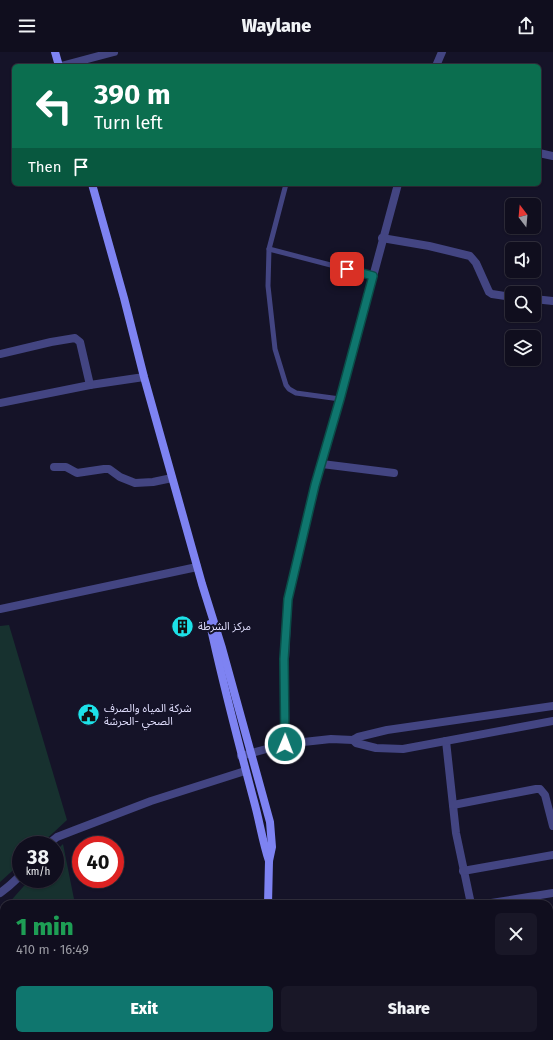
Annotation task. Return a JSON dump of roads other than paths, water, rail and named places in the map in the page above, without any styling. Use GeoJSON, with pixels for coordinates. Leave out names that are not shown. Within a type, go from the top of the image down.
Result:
{"type":"FeatureCollection","features":[{"type":"Feature","properties":{"kind":"main road"},"geometry":{"type":"LineString","coordinates":[[55,52],[59,64]]}},
{"type":"Feature","properties":{"kind":"main road"},"geometry":{"type":"LineString","coordinates":[[93,186],[172,478],[222,648],[271,829],[272,847],[269,861],[268,900]]}},
{"type":"Feature","properties":{"kind":"main road"},"geometry":{"type":"LineString","coordinates":[[202,584],[241,756],[269,861],[274,869],[273,900]]}},
{"type":"Feature","properties":{"kind":"street"},"geometry":{"type":"LineString","coordinates":[[68,64],[114,52]]}},
{"type":"Feature","properties":{"kind":"street"},"geometry":{"type":"LineString","coordinates":[[437,64],[442,52]]}},
{"type":"Feature","properties":{"kind":"street"},"geometry":{"type":"LineString","coordinates":[[541,153],[553,156]]}},
{"type":"Feature","properties":{"kind":"street"},"geometry":{"type":"LineString","coordinates":[[285,744],[284,659],[288,599],[322,464],[382,238],[397,186]]}},
{"type":"Feature","properties":{"kind":"street"},"geometry":{"type":"LineString","coordinates":[[382,238],[429,246],[470,256],[476,263],[489,292],[492,294],[505,296]]}},
{"type":"Feature","properties":{"kind":"street"},"geometry":{"type":"LineString","coordinates":[[541,300],[553,301]]}},
{"type":"Feature","properties":{"kind":"street"},"geometry":{"type":"LineString","coordinates":[[0,354],[75,338],[80,342],[90,385]]}},
{"type":"Feature","properties":{"kind":"street"},"geometry":{"type":"LineString","coordinates":[[0,404],[90,385],[144,377]]}},
{"type":"Feature","properties":{"kind":"street"},"geometry":{"type":"LineString","coordinates":[[322,464],[394,473]]}},
{"type":"Feature","properties":{"kind":"street"},"geometry":{"type":"LineString","coordinates":[[54,467],[66,466],[77,473],[104,468],[109,469],[120,477],[135,483],[153,482],[172,478]]}},
{"type":"Feature","properties":{"kind":"street"},"geometry":{"type":"LineString","coordinates":[[0,609],[197,567]]}},
{"type":"Feature","properties":{"kind":"street"},"geometry":{"type":"LineString","coordinates":[[241,756],[285,744],[331,739],[353,740],[358,737],[387,730],[553,706]]}},
{"type":"Feature","properties":{"kind":"street"},"geometry":{"type":"LineString","coordinates":[[353,740],[356,743],[365,746],[392,750],[404,749],[553,721]]}},
{"type":"Feature","properties":{"kind":"street"},"geometry":{"type":"LineString","coordinates":[[446,741],[452,805],[463,871],[470,900]]}},
{"type":"Feature","properties":{"kind":"street"},"geometry":{"type":"LineString","coordinates":[[60,836],[138,806],[245,771]]}},
{"type":"Feature","properties":{"kind":"street"},"geometry":{"type":"LineString","coordinates":[[452,805],[540,789],[545,795],[553,826]]}},
{"type":"Feature","properties":{"kind":"street"},"geometry":{"type":"LineString","coordinates":[[463,871],[553,854]]}},
{"type":"Feature","properties":{"kind":"street"},"geometry":{"type":"LineString","coordinates":[[0,893],[12,883]]}},
{"type":"Feature","properties":{"kind":"street"},"geometry":{"type":"LineString","coordinates":[[510,900],[553,893]]}},
{"type":"Feature","properties":{"kind":"lane"},"geometry":{"type":"LineString","coordinates":[[285,186],[269,249],[268,286],[275,348],[286,385],[289,389],[296,393],[340,399]]}},
{"type":"Feature","properties":{"kind":"lane"},"geometry":{"type":"LineString","coordinates":[[269,249],[373,276]]}},
{"type":"Feature","properties":{"kind":"place","name":"مركز الشرطة"},"geometry":{"type":"Point","coordinates":[182,626]}},
{"type":"Feature","properties":{"kind":"place","name":"شركة المياه والصرف الصحي -الحرشة"},"geometry":{"type":"Point","coordinates":[89,714]}}]}
